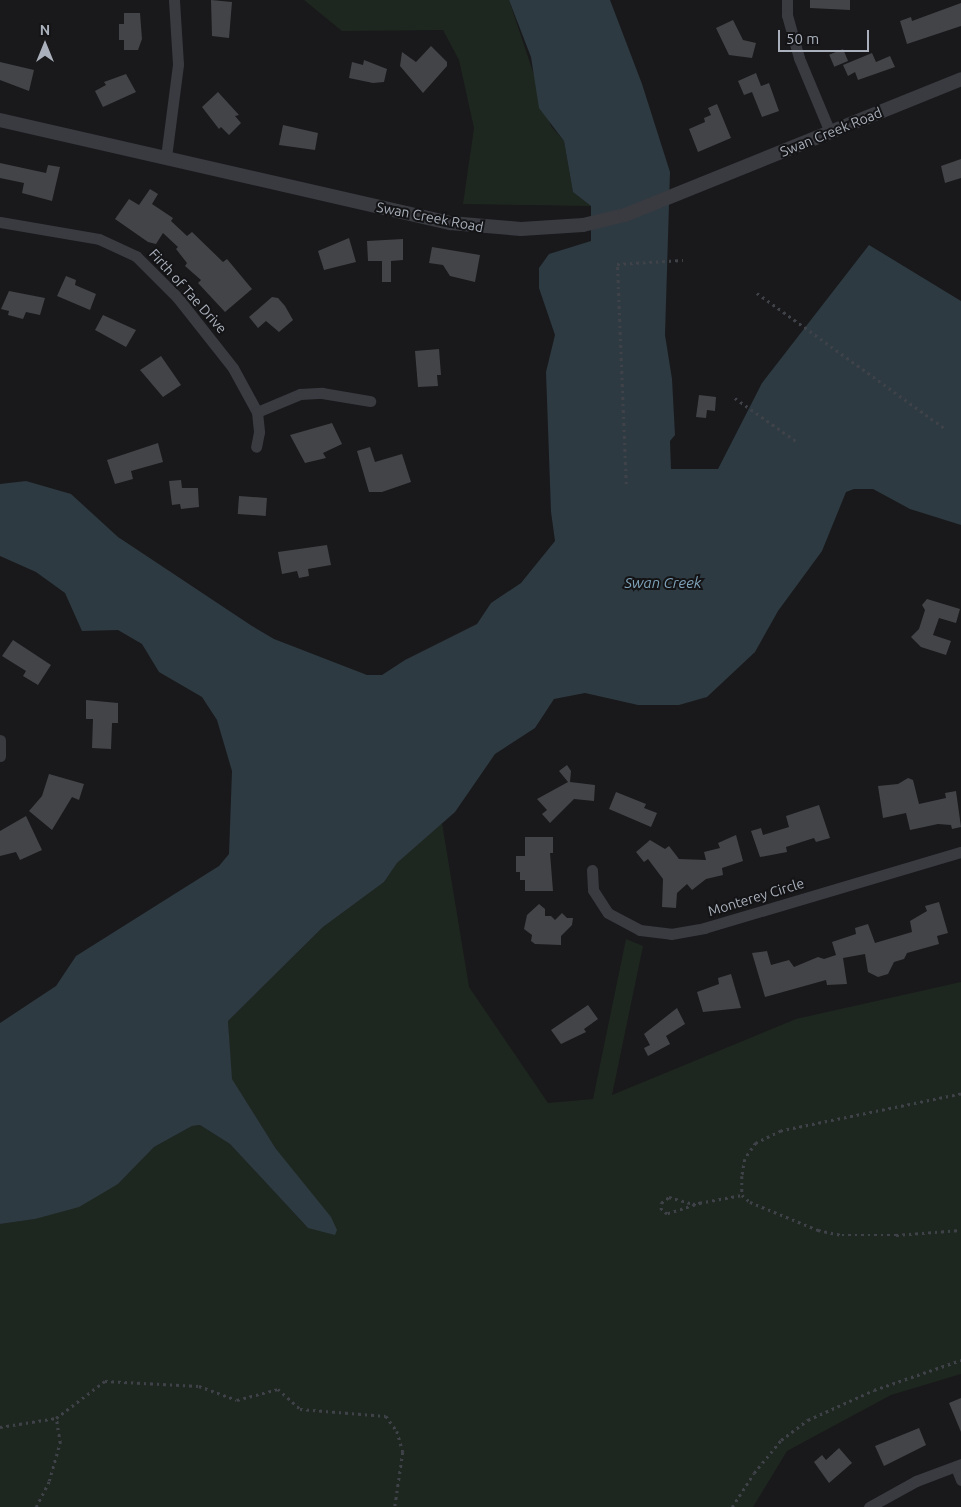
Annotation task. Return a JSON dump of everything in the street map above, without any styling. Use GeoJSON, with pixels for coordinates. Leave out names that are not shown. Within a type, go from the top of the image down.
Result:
{"type":"FeatureCollection","features":[{"type":"Feature","properties":{"kind":"street"},"geometry":{"type":"LineString","coordinates":[[166,158],[178,64],[174,0]]}},
{"type":"Feature","properties":{"kind":"street"},"geometry":{"type":"LineString","coordinates":[[787,0],[787,15],[799,58],[830,132]]}},
{"type":"Feature","properties":{"kind":"street","name":"Swan Creek Road"},"geometry":{"type":"LineString","coordinates":[[0,120],[450,223],[486,228],[556,228],[625,215],[961,79]]}},
{"type":"Feature","properties":{"kind":"street","name":"Firth of Tae Drive"},"geometry":{"type":"LineString","coordinates":[[0,222],[99,239],[136,256],[177,297],[221,350],[257,412],[259,432],[256,447]]}},
{"type":"Feature","properties":{"kind":"street"},"geometry":{"type":"LineString","coordinates":[[257,412],[300,394],[322,392],[370,401]]}},
{"type":"Feature","properties":{"kind":"street"},"geometry":{"type":"LineString","coordinates":[[0,740],[0,756]]}},
{"type":"Feature","properties":{"kind":"street","name":"Monterey Circle"},"geometry":{"type":"LineString","coordinates":[[592,870],[593,890],[608,913],[632,928],[671,934],[704,928],[961,852]]}},
{"type":"Feature","properties":{"kind":"street"},"geometry":{"type":"LineString","coordinates":[[869,1507],[916,1481],[958,1466],[961,1480]]}},
{"type":"Feature","properties":{"kind":"path"},"geometry":{"type":"LineString","coordinates":[[626,484],[617,264],[683,260]]}},
{"type":"Feature","properties":{"kind":"path"},"geometry":{"type":"LineString","coordinates":[[757,293],[944,428]]}},
{"type":"Feature","properties":{"kind":"path"},"geometry":{"type":"LineString","coordinates":[[735,398],[796,441]]}},
{"type":"Feature","properties":{"kind":"path"},"geometry":{"type":"LineString","coordinates":[[742,1195],[745,1159],[756,1144],[780,1131],[961,1094]]}},
{"type":"Feature","properties":{"kind":"path"},"geometry":{"type":"LineString","coordinates":[[701,1203],[669,1196],[662,1203],[662,1210],[667,1214],[701,1203],[742,1195]]}},
{"type":"Feature","properties":{"kind":"path"},"geometry":{"type":"LineString","coordinates":[[742,1195],[750,1202],[810,1226],[842,1235],[961,1230]]}},
{"type":"Feature","properties":{"kind":"path"},"geometry":{"type":"LineString","coordinates":[[732,1507],[754,1473],[780,1440],[808,1420],[874,1390],[961,1360]]}},
{"type":"Feature","properties":{"kind":"path"},"geometry":{"type":"LineString","coordinates":[[0,1427],[56,1418],[105,1381],[129,1380],[159,1385],[199,1386],[237,1400],[278,1389],[300,1409],[386,1416],[397,1431],[403,1452],[395,1507]]}},
{"type":"Feature","properties":{"kind":"path"},"geometry":{"type":"LineString","coordinates":[[36,1507],[49,1481],[60,1443],[56,1418]]}},
{"type":"Feature","properties":{"kind":"shaded area"},"geometry":{"type":"Polygon","coordinates":[[[304,0],[509,0],[551,126],[564,141],[573,192],[591,206],[463,204],[474,128],[459,60],[443,30],[342,31],[304,0]]]}},
{"type":"Feature","properties":{"kind":"shaded area"},"geometry":{"type":"Polygon","coordinates":[[[442,823],[469,987],[548,1103],[593,1099],[626,939],[643,946],[612,1095],[796,1019],[961,982],[961,1374],[891,1395],[787,1451],[753,1507],[0,1507],[0,1224],[35,1219],[118,1184],[154,1147],[192,1126],[200,1125],[230,1144],[308,1228],[276,1149],[231,1079],[228,1021],[323,927],[384,882],[397,863],[442,823]]]}},
{"type":"Feature","properties":{"kind":"water","name":"Swan Creek"},"geometry":{"type":"Polygon","coordinates":[[[509,0],[610,0],[642,84],[670,172],[665,335],[672,379],[675,435],[670,441],[671,469],[718,469],[762,383],[869,245],[961,301],[961,525],[910,509],[873,489],[854,489],[846,492],[822,551],[778,611],[755,652],[707,697],[679,705],[638,705],[585,693],[554,699],[535,728],[495,754],[455,812],[397,863],[384,882],[323,927],[228,1021],[232,1079],[276,1149],[331,1217],[337,1230],[335,1235],[308,1228],[230,1144],[200,1125],[192,1126],[154,1147],[118,1184],[79,1207],[35,1219],[0,1224],[0,1023],[56,986],[76,956],[219,866],[229,854],[232,771],[217,720],[202,697],[159,672],[142,644],[118,630],[82,631],[65,593],[36,572],[0,556],[0,484],[26,481],[71,494],[118,537],[252,626],[274,639],[367,675],[382,675],[405,660],[477,624],[491,603],[521,583],[555,541],[551,512],[546,372],[555,335],[539,288],[539,268],[549,254],[591,241],[591,206],[573,192],[564,141],[539,108],[531,57],[509,0]]]}},
{"type":"Feature","properties":{"kind":"building"},"geometry":{"type":"Polygon","coordinates":[[[211,0],[232,2],[229,38],[212,36],[211,0]]]}},
{"type":"Feature","properties":{"kind":"building"},"geometry":{"type":"Polygon","coordinates":[[[810,0],[850,0],[850,10],[810,8],[810,0]]]}},
{"type":"Feature","properties":{"kind":"building"},"geometry":{"type":"Polygon","coordinates":[[[961,3],[961,26],[907,44],[900,21],[911,17],[912,21],[961,3]]]}},
{"type":"Feature","properties":{"kind":"building"},"geometry":{"type":"Polygon","coordinates":[[[124,13],[140,13],[142,39],[138,50],[124,50],[124,40],[119,40],[119,24],[124,24],[124,13]]]}},
{"type":"Feature","properties":{"kind":"building"},"geometry":{"type":"Polygon","coordinates":[[[733,20],[743,40],[756,43],[752,58],[729,55],[716,28],[733,20]]]}},
{"type":"Feature","properties":{"kind":"building"},"geometry":{"type":"Polygon","coordinates":[[[431,46],[447,62],[447,66],[423,93],[400,66],[402,52],[416,62],[431,46]]]}},
{"type":"Feature","properties":{"kind":"building"},"geometry":{"type":"Polygon","coordinates":[[[843,49],[848,61],[834,67],[829,55],[843,49]]]}},
{"type":"Feature","properties":{"kind":"building"},"geometry":{"type":"Polygon","coordinates":[[[872,53],[876,62],[890,56],[895,67],[858,80],[855,72],[848,76],[843,65],[872,53]]]}},
{"type":"Feature","properties":{"kind":"building"},"geometry":{"type":"Polygon","coordinates":[[[364,60],[387,69],[384,82],[373,83],[349,78],[352,62],[363,65],[364,60]]]}},
{"type":"Feature","properties":{"kind":"building"},"geometry":{"type":"Polygon","coordinates":[[[0,62],[34,70],[29,91],[0,80],[0,62]]]}},
{"type":"Feature","properties":{"kind":"building"},"geometry":{"type":"Polygon","coordinates":[[[756,73],[761,86],[769,83],[779,111],[762,117],[752,92],[744,95],[738,81],[756,73]]]}},
{"type":"Feature","properties":{"kind":"building"},"geometry":{"type":"Polygon","coordinates":[[[126,74],[136,92],[103,107],[95,91],[106,85],[104,82],[126,74]]]}},
{"type":"Feature","properties":{"kind":"building"},"geometry":{"type":"Polygon","coordinates":[[[218,92],[239,115],[235,116],[241,123],[229,135],[221,127],[219,129],[202,107],[218,92]]]}},
{"type":"Feature","properties":{"kind":"building"},"geometry":{"type":"Polygon","coordinates":[[[717,104],[731,138],[698,152],[689,129],[705,122],[704,118],[711,115],[708,108],[717,104]]]}},
{"type":"Feature","properties":{"kind":"building"},"geometry":{"type":"Polygon","coordinates":[[[283,125],[318,133],[315,150],[279,145],[283,125]]]}},
{"type":"Feature","properties":{"kind":"building"},"geometry":{"type":"Polygon","coordinates":[[[961,159],[961,178],[945,183],[941,166],[961,159]]]}},
{"type":"Feature","properties":{"kind":"building"},"geometry":{"type":"Polygon","coordinates":[[[0,163],[46,173],[48,165],[60,167],[52,201],[22,193],[24,183],[0,178],[0,163]]]}},
{"type":"Feature","properties":{"kind":"building"},"geometry":{"type":"Polygon","coordinates":[[[150,189],[158,194],[152,204],[173,218],[171,221],[187,236],[192,232],[223,262],[227,259],[252,289],[225,312],[198,283],[201,280],[185,266],[187,263],[176,249],[178,247],[163,233],[156,244],[148,242],[115,219],[129,199],[139,205],[150,189]]]}},
{"type":"Feature","properties":{"kind":"building"},"geometry":{"type":"Polygon","coordinates":[[[349,238],[356,262],[324,270],[318,251],[349,238]]]}},
{"type":"Feature","properties":{"kind":"building"},"geometry":{"type":"Polygon","coordinates":[[[403,239],[403,260],[391,261],[391,282],[382,282],[382,261],[368,261],[367,241],[403,239]]]}},
{"type":"Feature","properties":{"kind":"building"},"geometry":{"type":"Polygon","coordinates":[[[432,247],[480,255],[475,282],[450,276],[443,265],[429,263],[432,247]]]}},
{"type":"Feature","properties":{"kind":"building"},"geometry":{"type":"Polygon","coordinates":[[[66,276],[76,280],[75,285],[96,294],[90,310],[57,296],[66,276]]]}},
{"type":"Feature","properties":{"kind":"building"},"geometry":{"type":"Polygon","coordinates":[[[9,291],[45,298],[40,315],[26,312],[23,319],[8,315],[9,311],[1,309],[9,291]]]}},
{"type":"Feature","properties":{"kind":"building"},"geometry":{"type":"Polygon","coordinates":[[[272,297],[278,298],[293,320],[279,332],[266,321],[258,328],[249,317],[272,297]]]}},
{"type":"Feature","properties":{"kind":"building"},"geometry":{"type":"Polygon","coordinates":[[[103,315],[136,330],[126,347],[95,330],[103,315]]]}},
{"type":"Feature","properties":{"kind":"building"},"geometry":{"type":"Polygon","coordinates":[[[439,349],[441,375],[437,375],[438,386],[418,387],[415,351],[439,349]]]}},
{"type":"Feature","properties":{"kind":"building"},"geometry":{"type":"Polygon","coordinates":[[[161,356],[181,385],[163,397],[140,370],[161,356]]]}},
{"type":"Feature","properties":{"kind":"building"},"geometry":{"type":"Polygon","coordinates":[[[699,395],[716,397],[715,411],[707,410],[706,418],[696,417],[699,395]]]}},
{"type":"Feature","properties":{"kind":"building"},"geometry":{"type":"Polygon","coordinates":[[[332,423],[342,444],[323,453],[326,458],[305,463],[290,435],[332,423]]]}},
{"type":"Feature","properties":{"kind":"building"},"geometry":{"type":"Polygon","coordinates":[[[158,443],[163,462],[131,471],[133,479],[115,484],[107,460],[158,443]]]}},
{"type":"Feature","properties":{"kind":"building"},"geometry":{"type":"Polygon","coordinates":[[[370,447],[375,462],[402,454],[411,482],[382,492],[369,492],[357,451],[370,447]]]}},
{"type":"Feature","properties":{"kind":"building"},"geometry":{"type":"Polygon","coordinates":[[[181,480],[182,488],[198,488],[199,507],[181,509],[180,504],[172,505],[169,481],[181,480]]]}},
{"type":"Feature","properties":{"kind":"building"},"geometry":{"type":"Polygon","coordinates":[[[239,496],[267,498],[266,516],[238,514],[239,496]]]}},
{"type":"Feature","properties":{"kind":"building"},"geometry":{"type":"Polygon","coordinates":[[[327,545],[331,565],[308,569],[309,576],[299,578],[297,571],[282,574],[278,552],[327,545]]]}},
{"type":"Feature","properties":{"kind":"building"},"geometry":{"type":"Polygon","coordinates":[[[927,599],[960,609],[956,623],[939,618],[933,635],[951,641],[946,655],[921,647],[911,637],[919,629],[925,610],[922,605],[927,599]]]}},
{"type":"Feature","properties":{"kind":"building"},"geometry":{"type":"Polygon","coordinates":[[[13,640],[51,665],[38,685],[23,676],[26,671],[2,656],[13,640]]]}},
{"type":"Feature","properties":{"kind":"building"},"geometry":{"type":"Polygon","coordinates":[[[86,700],[118,703],[118,723],[112,723],[111,749],[92,748],[93,719],[86,719],[86,700]]]}},
{"type":"Feature","properties":{"kind":"building"},"geometry":{"type":"Polygon","coordinates":[[[567,765],[571,771],[570,782],[595,785],[594,801],[574,799],[550,823],[542,814],[547,810],[537,799],[568,782],[559,771],[567,765]]]}},
{"type":"Feature","properties":{"kind":"building"},"geometry":{"type":"Polygon","coordinates":[[[49,774],[84,784],[79,800],[72,797],[52,830],[29,811],[42,796],[49,774]]]}},
{"type":"Feature","properties":{"kind":"building"},"geometry":{"type":"Polygon","coordinates":[[[908,778],[913,780],[919,804],[946,798],[945,793],[956,791],[961,827],[952,829],[951,825],[938,824],[910,830],[906,813],[883,818],[878,786],[898,784],[908,778]]]}},
{"type":"Feature","properties":{"kind":"building"},"geometry":{"type":"Polygon","coordinates":[[[616,792],[646,804],[644,808],[657,813],[651,827],[609,809],[616,792]]]}},
{"type":"Feature","properties":{"kind":"building"},"geometry":{"type":"Polygon","coordinates":[[[819,805],[830,838],[816,842],[814,838],[786,847],[787,852],[760,857],[751,831],[761,828],[763,835],[789,827],[786,816],[819,805]]]}},
{"type":"Feature","properties":{"kind":"building"},"geometry":{"type":"Polygon","coordinates":[[[26,816],[42,850],[20,860],[16,852],[0,856],[0,831],[26,816]]]}},
{"type":"Feature","properties":{"kind":"building"},"geometry":{"type":"Polygon","coordinates":[[[736,835],[743,861],[722,868],[723,875],[706,879],[692,890],[687,884],[677,893],[676,908],[662,907],[663,879],[648,859],[644,862],[636,852],[650,840],[665,849],[669,846],[679,859],[706,860],[704,852],[720,848],[718,843],[736,835]]]}},
{"type":"Feature","properties":{"kind":"building"},"geometry":{"type":"Polygon","coordinates":[[[525,837],[553,837],[553,853],[550,853],[553,891],[525,891],[525,880],[520,880],[520,872],[516,872],[516,856],[525,856],[525,837]]]}},
{"type":"Feature","properties":{"kind":"building"},"geometry":{"type":"Polygon","coordinates":[[[939,902],[948,933],[937,936],[939,944],[907,953],[904,959],[894,962],[888,974],[878,977],[868,972],[865,954],[843,958],[847,984],[827,985],[826,980],[765,997],[752,953],[767,951],[771,965],[789,960],[794,967],[818,957],[824,959],[836,955],[832,942],[856,934],[855,928],[868,924],[875,943],[912,932],[910,921],[927,911],[925,906],[939,902]]]}},
{"type":"Feature","properties":{"kind":"building"},"geometry":{"type":"Polygon","coordinates":[[[539,904],[545,909],[545,916],[551,916],[555,920],[562,913],[567,918],[573,918],[572,925],[561,936],[561,945],[535,944],[531,941],[532,935],[524,929],[527,915],[539,904]]]}},
{"type":"Feature","properties":{"kind":"building"},"geometry":{"type":"Polygon","coordinates":[[[731,974],[741,1008],[703,1012],[697,992],[719,984],[718,978],[731,974]]]}},
{"type":"Feature","properties":{"kind":"building"},"geometry":{"type":"Polygon","coordinates":[[[588,1005],[598,1019],[584,1029],[586,1032],[561,1044],[551,1030],[588,1005]]]}},
{"type":"Feature","properties":{"kind":"building"},"geometry":{"type":"Polygon","coordinates":[[[677,1008],[685,1024],[666,1036],[670,1044],[648,1056],[644,1048],[650,1045],[644,1034],[677,1008]]]}},
{"type":"Feature","properties":{"kind":"building"},"geometry":{"type":"Polygon","coordinates":[[[961,1398],[961,1432],[949,1403],[961,1398]]]}},
{"type":"Feature","properties":{"kind":"building"},"geometry":{"type":"Polygon","coordinates":[[[919,1428],[926,1445],[884,1466],[875,1446],[919,1428]]]}},
{"type":"Feature","properties":{"kind":"building"},"geometry":{"type":"Polygon","coordinates":[[[839,1448],[852,1463],[829,1483],[814,1462],[822,1455],[826,1460],[839,1448]]]}}]}
